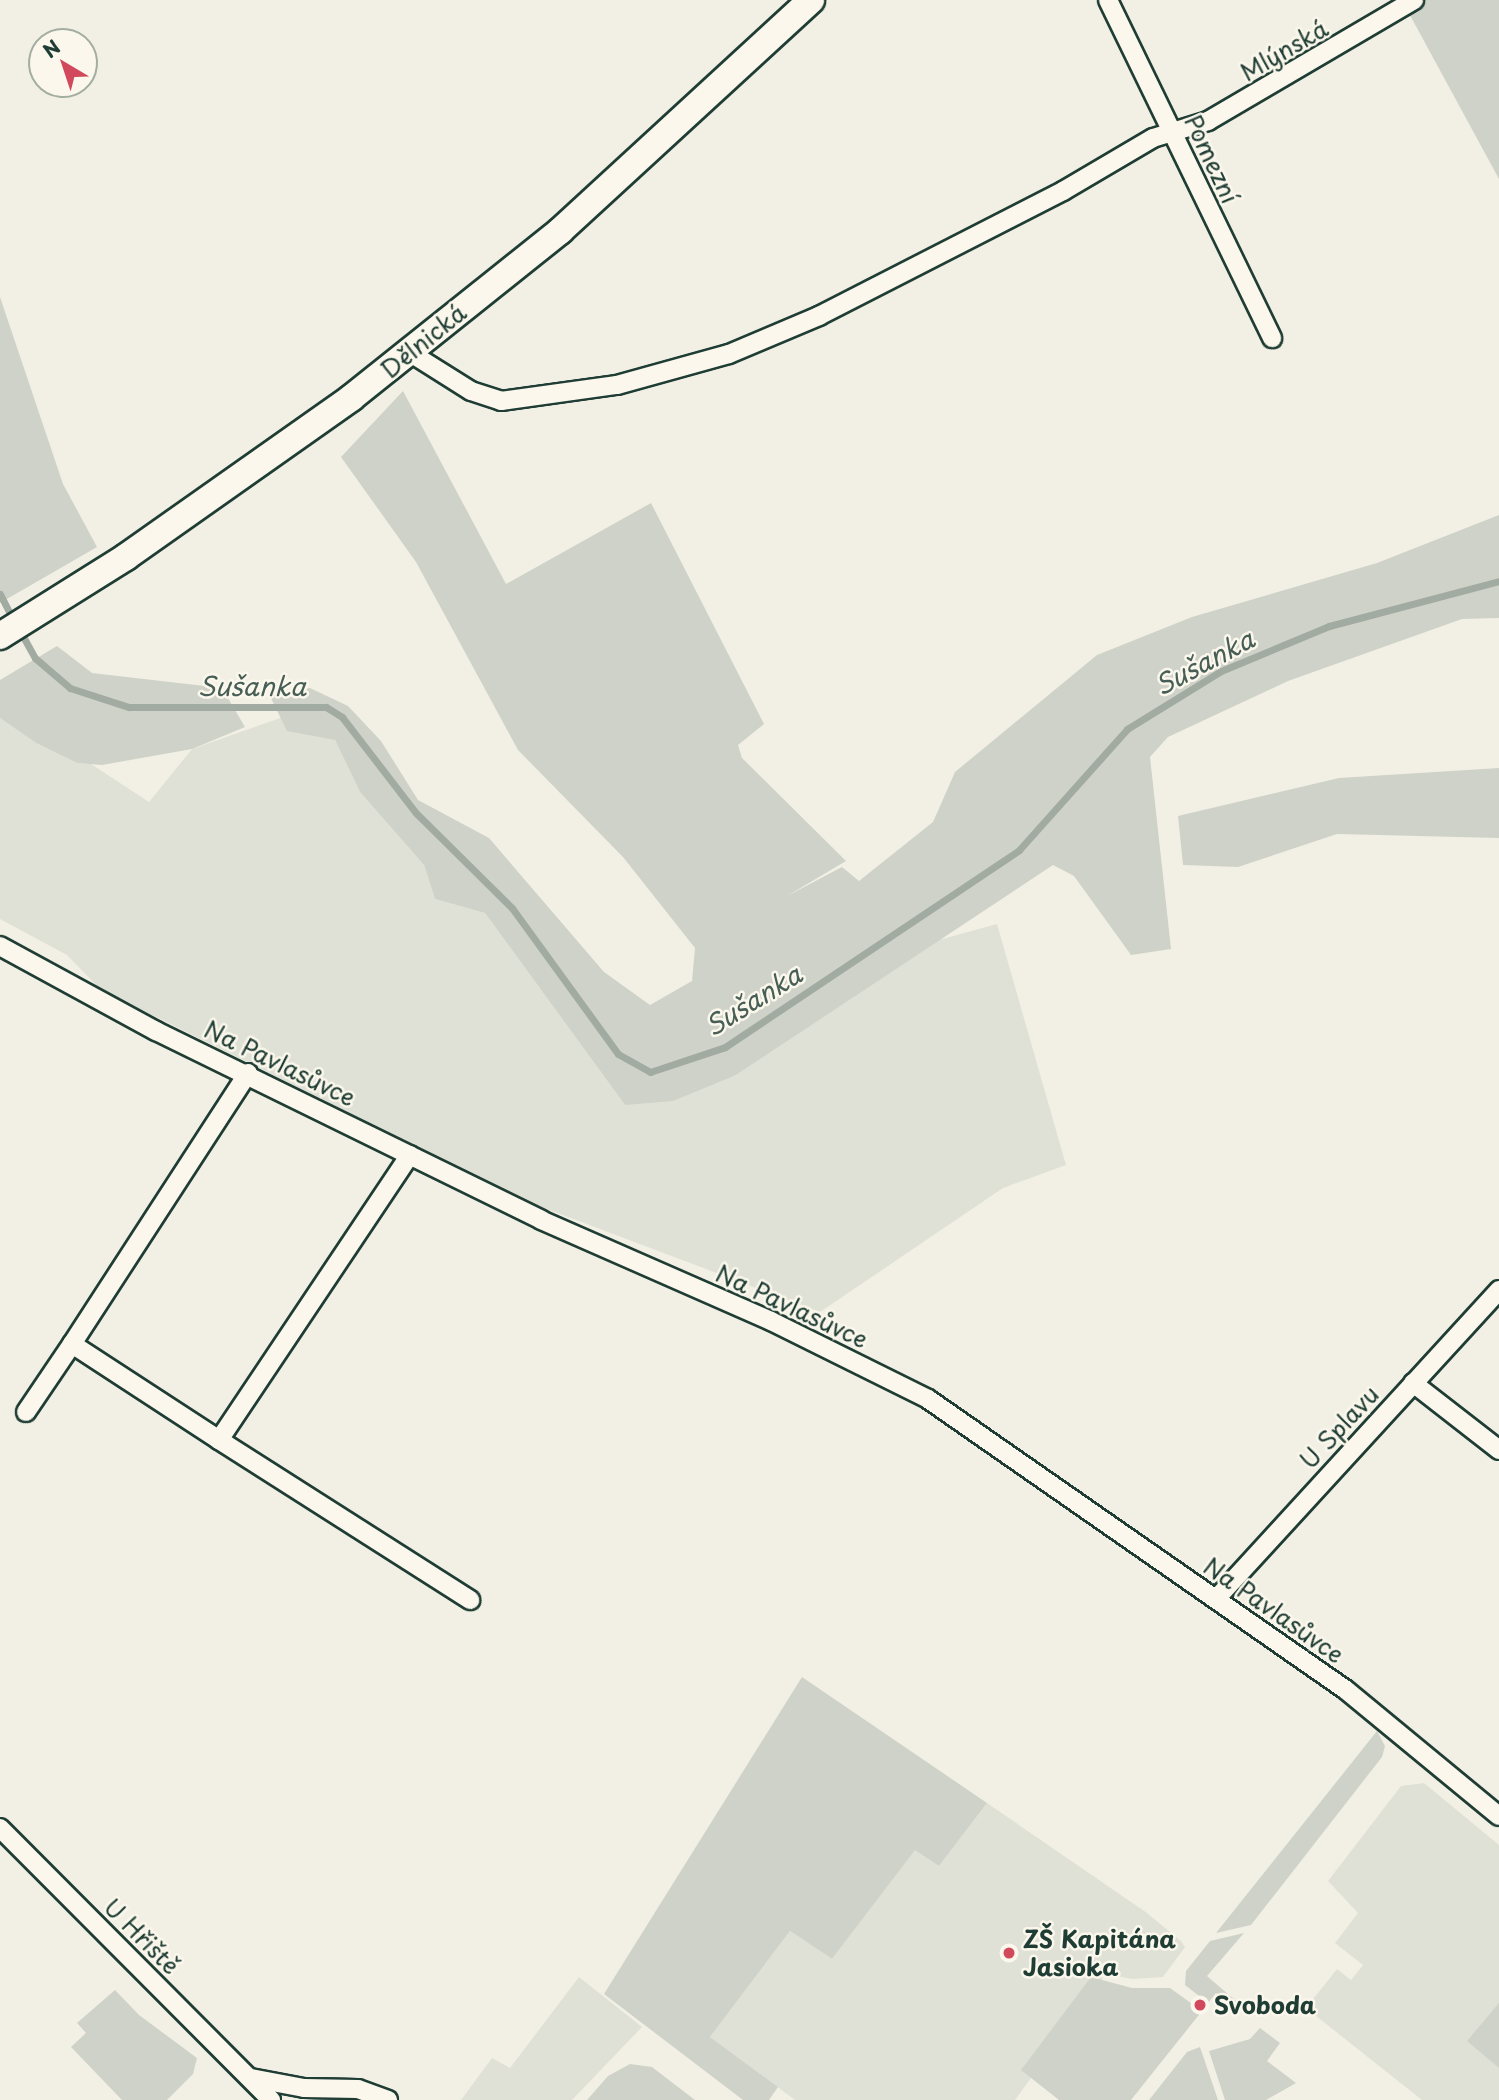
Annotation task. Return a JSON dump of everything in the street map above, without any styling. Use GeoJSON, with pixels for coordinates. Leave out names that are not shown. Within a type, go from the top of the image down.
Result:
{"type":"FeatureCollection","features":[{"type":"Feature","properties":{"kind":"main road","name":"Dělnická"},"geometry":{"type":"LineString","coordinates":[[0,636],[99,574],[352,398],[560,231],[811,0]]}},
{"type":"Feature","properties":{"kind":"street","name":"Pomezní"},"geometry":{"type":"LineString","coordinates":[[1108,0],[1272,338]]}},
{"type":"Feature","properties":{"kind":"street","name":"Mlýnská"},"geometry":{"type":"LineString","coordinates":[[409,352],[471,391],[501,401],[617,385],[693,364],[819,316],[1173,131],[1208,121],[1290,77],[1414,0]]}},
{"type":"Feature","properties":{"kind":"street","name":"Na Pavlasůvce"},"geometry":{"type":"LineString","coordinates":[[0,946],[156,1031],[248,1073],[541,1220],[771,1321],[928,1399],[1346,1690],[1499,1816]]}},
{"type":"Feature","properties":{"kind":"street"},"geometry":{"type":"LineString","coordinates":[[26,1412],[248,1073]]}},
{"type":"Feature","properties":{"kind":"street"},"geometry":{"type":"LineString","coordinates":[[219,1440],[410,1155]]}},
{"type":"Feature","properties":{"kind":"street","name":"U Splavu"},"geometry":{"type":"LineString","coordinates":[[1216,1600],[1499,1290]]}},
{"type":"Feature","properties":{"kind":"street"},"geometry":{"type":"LineString","coordinates":[[72,1344],[470,1600]]}},
{"type":"Feature","properties":{"kind":"street"},"geometry":{"type":"LineString","coordinates":[[1413,1383],[1499,1450]]}},
{"type":"Feature","properties":{"kind":"street","name":"U Hřiště"},"geometry":{"type":"LineString","coordinates":[[0,1828],[271,2100]]}},
{"type":"Feature","properties":{"kind":"street"},"geometry":{"type":"LineString","coordinates":[[251,2078],[304,2088],[358,2089],[388,2100]]}},
{"type":"Feature","properties":{"kind":"shaded area"},"geometry":{"type":"Polygon","coordinates":[[[1414,0],[1499,0],[1499,179],[1405,6],[1414,0]]]}},
{"type":"Feature","properties":{"kind":"shaded area"},"geometry":{"type":"Polygon","coordinates":[[[0,297],[63,484],[97,547],[0,603],[0,297]]]}},
{"type":"Feature","properties":{"kind":"shaded area"},"geometry":{"type":"Polygon","coordinates":[[[403,391],[506,584],[651,503],[764,724],[738,745],[742,758],[846,861],[787,896],[842,867],[859,881],[933,822],[955,772],[1097,655],[1192,617],[1377,563],[1499,515],[1499,618],[1462,619],[1288,681],[1168,737],[1150,757],[1171,949],[1131,955],[1074,876],[1053,865],[736,1075],[673,1101],[625,1105],[485,913],[435,899],[424,865],[360,792],[335,740],[287,731],[269,694],[310,688],[348,706],[381,741],[418,800],[489,838],[604,972],[650,1005],[692,981],[695,948],[623,857],[518,750],[416,562],[341,457],[403,391]]]}},
{"type":"Feature","properties":{"kind":"shaded area"},"geometry":{"type":"Polygon","coordinates":[[[57,646],[92,673],[222,688],[245,727],[192,749],[102,765],[77,763],[36,743],[0,718],[0,680],[57,646]]]}},
{"type":"Feature","properties":{"kind":"shaded area"},"geometry":{"type":"Polygon","coordinates":[[[286,716],[335,740],[360,792],[424,865],[435,899],[485,913],[625,1105],[736,1075],[935,941],[997,924],[1066,1165],[1003,1188],[820,1312],[531,1203],[100,989],[67,955],[0,919],[0,718],[36,743],[77,763],[91,764],[149,802],[192,749],[286,716]]]}},
{"type":"Feature","properties":{"kind":"shaded area"},"geometry":{"type":"Polygon","coordinates":[[[1499,768],[1499,838],[1337,834],[1238,867],[1183,865],[1178,816],[1339,778],[1499,768]]]}},
{"type":"Feature","properties":{"kind":"shaded area"},"geometry":{"type":"Polygon","coordinates":[[[802,1677],[987,1803],[939,1866],[915,1850],[832,1959],[790,1931],[710,2037],[778,2087],[769,2100],[743,2100],[604,1994],[802,1677]]]}},
{"type":"Feature","properties":{"kind":"shaded area"},"geometry":{"type":"Polygon","coordinates":[[[1377,1731],[1385,1746],[1382,1757],[1251,1925],[1216,1933],[1377,1731]]]}},
{"type":"Feature","properties":{"kind":"shaded area"},"geometry":{"type":"Polygon","coordinates":[[[1424,1783],[1499,1845],[1499,2100],[1422,2100],[1306,2008],[1337,1969],[1351,1980],[1363,1965],[1335,1943],[1358,1913],[1328,1881],[1401,1786],[1424,1783]]]}},
{"type":"Feature","properties":{"kind":"shaded area","name":"ZŠ Kapitána Jasioka"},"geometry":{"type":"Polygon","coordinates":[[[987,1803],[1147,1913],[1181,1941],[1185,1947],[1163,1977],[1132,1979],[1102,1973],[1102,1980],[1015,2100],[795,2100],[710,2037],[790,1931],[832,1959],[915,1849],[939,1866],[987,1803]]]}},
{"type":"Feature","properties":{"kind":"shaded area"},"geometry":{"type":"Polygon","coordinates":[[[1244,1933],[1207,1976],[1236,2001],[1232,2006],[1216,1993],[1208,2003],[1185,1985],[1186,1971],[1210,1941],[1244,1933]]]}},
{"type":"Feature","properties":{"kind":"shaded area"},"geometry":{"type":"Polygon","coordinates":[[[579,1977],[642,2027],[572,2100],[461,2100],[492,2058],[510,2068],[579,1977]]]}},
{"type":"Feature","properties":{"kind":"shaded area"},"geometry":{"type":"Polygon","coordinates":[[[1091,1977],[1132,1988],[1170,1988],[1202,2011],[1131,2100],[1059,2100],[1021,2070],[1091,1977]]]}},
{"type":"Feature","properties":{"kind":"shaded area"},"geometry":{"type":"Polygon","coordinates":[[[115,1990],[139,2015],[197,2058],[193,2074],[167,2100],[122,2100],[71,2047],[86,2033],[77,2023],[115,1990]]]}},
{"type":"Feature","properties":{"kind":"shaded area"},"geometry":{"type":"Polygon","coordinates":[[[1499,2003],[1499,2068],[1467,2041],[1499,2003]]]}},
{"type":"Feature","properties":{"kind":"shaded area"},"geometry":{"type":"Polygon","coordinates":[[[1260,2028],[1280,2043],[1267,2061],[1296,2083],[1266,2100],[1225,2100],[1209,2051],[1250,2039],[1260,2028]]]}},
{"type":"Feature","properties":{"kind":"shaded area"},"geometry":{"type":"Polygon","coordinates":[[[1200,2047],[1218,2100],[1149,2100],[1187,2052],[1200,2047]]]}},
{"type":"Feature","properties":{"kind":"shaded area"},"geometry":{"type":"Polygon","coordinates":[[[630,2064],[652,2067],[695,2100],[587,2100],[608,2076],[630,2064]]]}},
{"type":"Feature","properties":{"kind":"waterway","name":"Sušanka"},"geometry":{"type":"LineString","coordinates":[[20,631],[35,658],[70,688],[129,707],[326,707],[342,717],[416,813],[512,908],[618,1054],[650,1072],[725,1047],[1019,850],[1127,729],[1221,671],[1329,626],[1499,581]]}},
{"type":"Feature","properties":{"kind":"waterway","name":"Sušanka"},"geometry":{"type":"LineString","coordinates":[[0,594],[14,621]]}},
{"type":"Feature","properties":{"kind":"place","name":"ZŠ Kapitána Jasioka"},"geometry":{"type":"Point","coordinates":[1009,1953]}},
{"type":"Feature","properties":{"kind":"place","name":"Svoboda"},"geometry":{"type":"Point","coordinates":[1200,2005]}}]}
